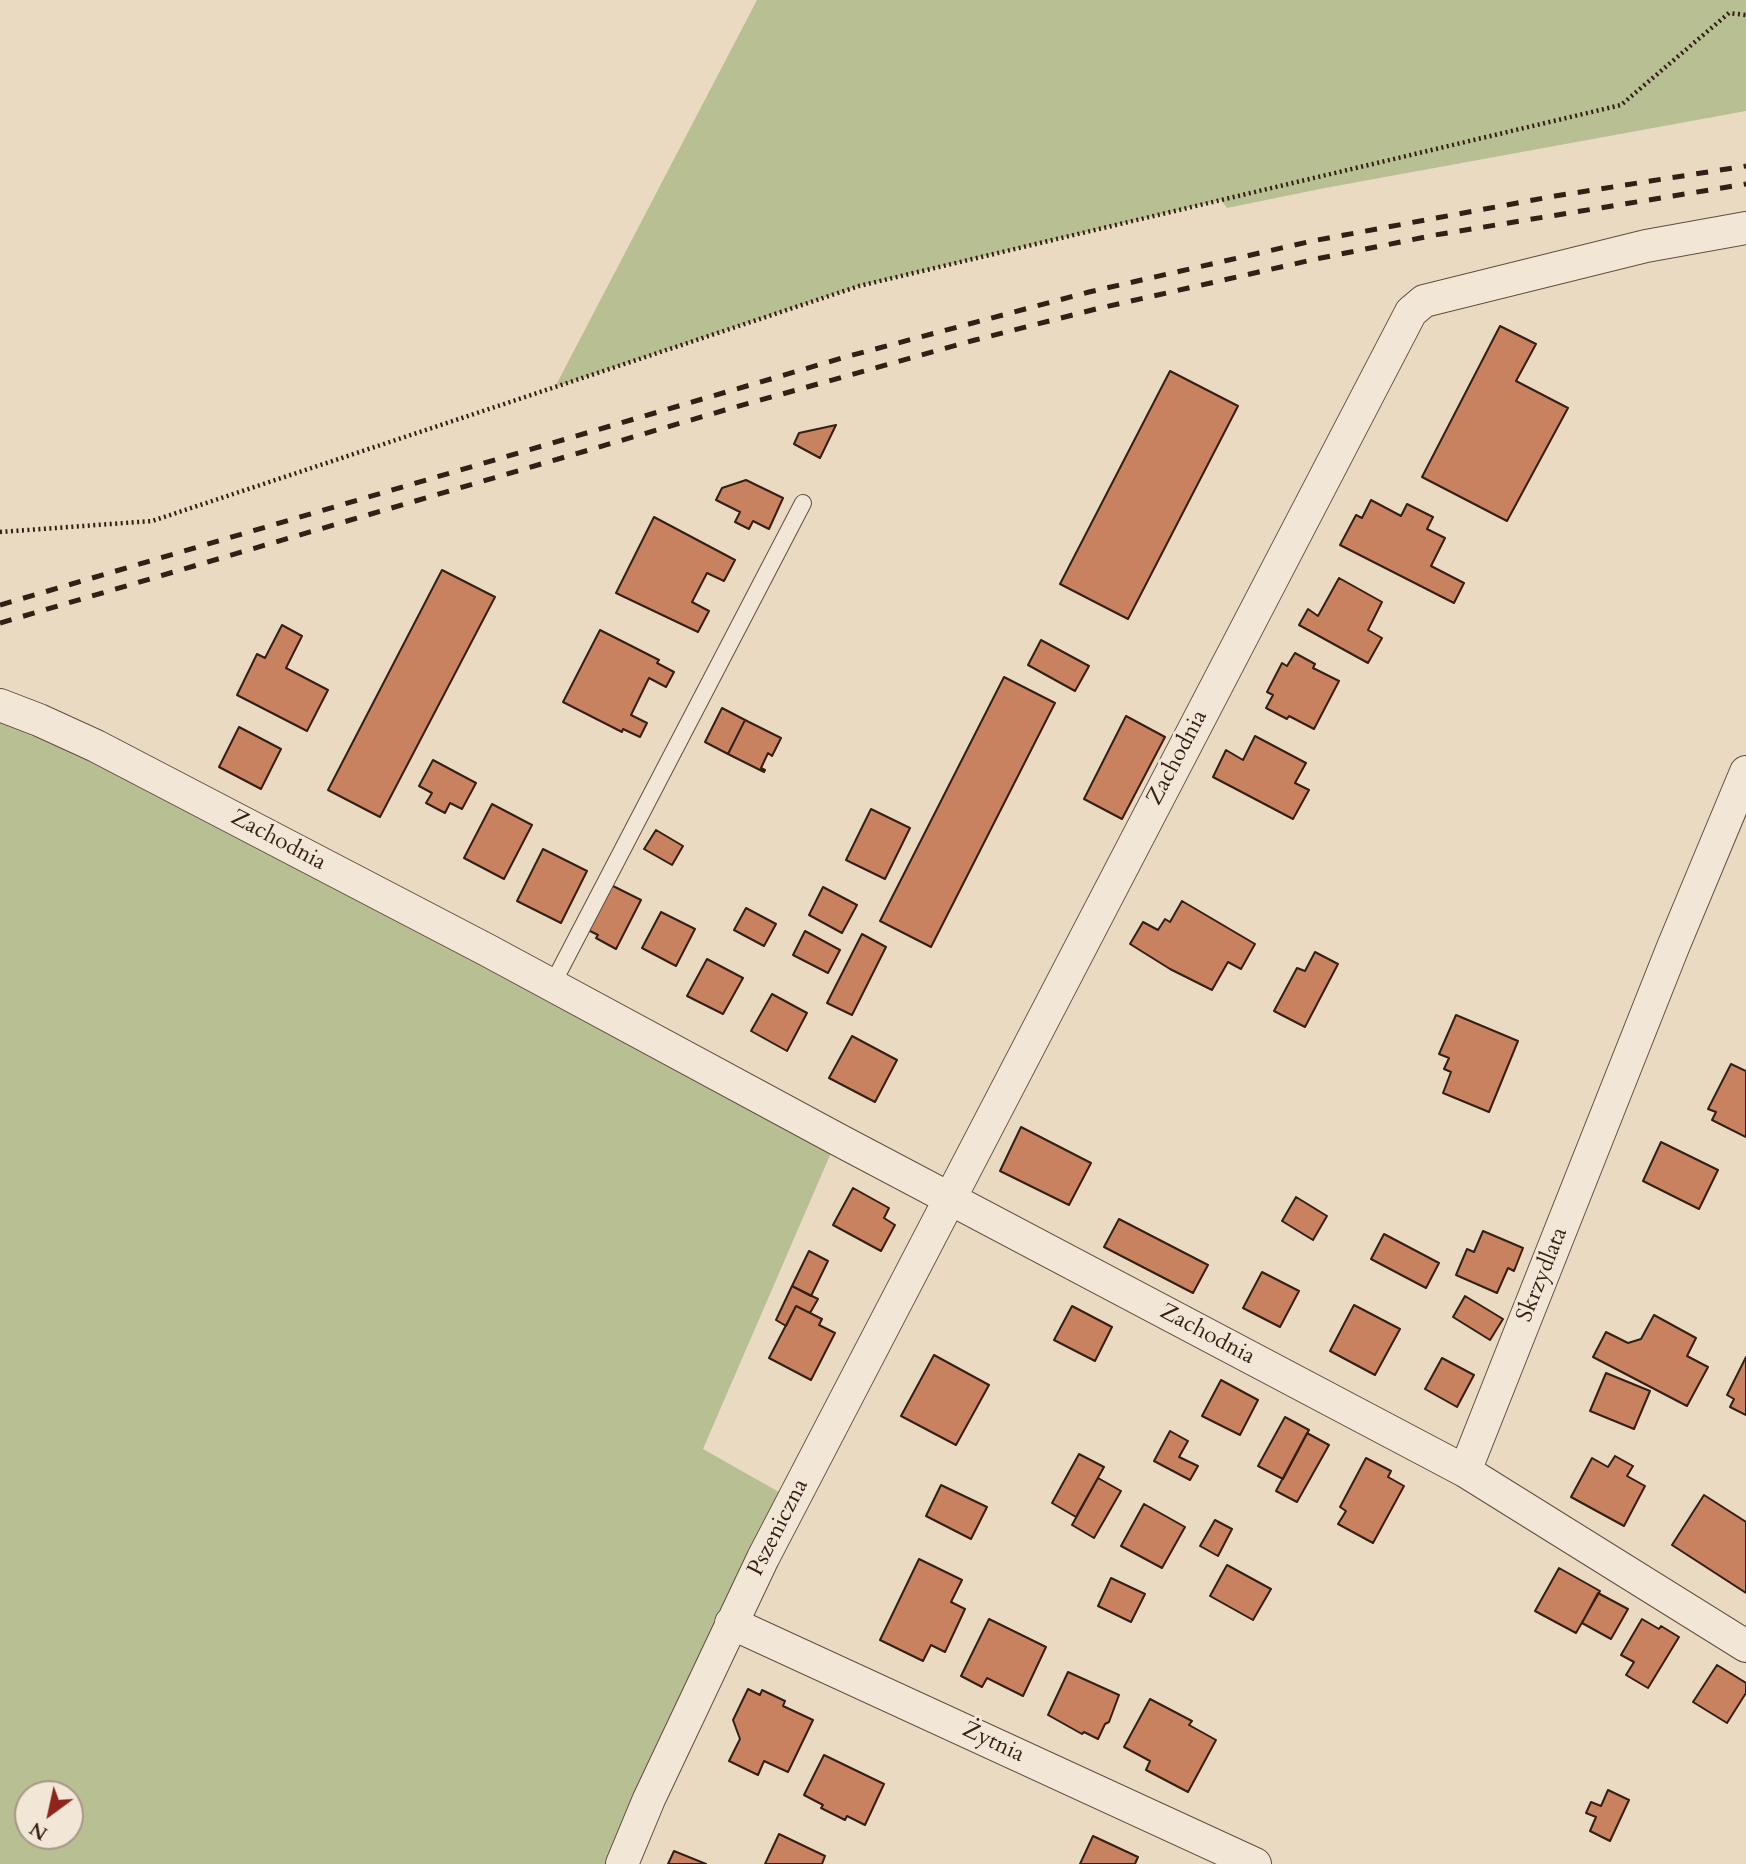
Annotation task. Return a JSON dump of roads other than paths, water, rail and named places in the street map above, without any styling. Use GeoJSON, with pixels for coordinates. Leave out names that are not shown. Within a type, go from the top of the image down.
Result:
{"type":"FeatureCollection","features":[{"type":"Feature","properties":{"kind":"street","name":"Zachodnia"},"geometry":{"type":"LineString","coordinates":[[949,1198],[1417,305],[1424,301],[1646,246],[1746,228]]}},
{"type":"Feature","properties":{"kind":"street","name":"Zachodnia"},"geometry":{"type":"LineString","coordinates":[[0,705],[96,746],[552,985],[1465,1471]]}},
{"type":"Feature","properties":{"kind":"street","name":"Skrzydlata"},"geometry":{"type":"LineString","coordinates":[[1465,1471],[1668,960],[1746,772]]}},
{"type":"Feature","properties":{"kind":"street","name":"Pszeniczna"},"geometry":{"type":"LineString","coordinates":[[622,1864],[649,1799],[731,1623],[949,1198]]}},
{"type":"Feature","properties":{"kind":"street"},"geometry":{"type":"LineString","coordinates":[[1465,1471],[1746,1646]]}},
{"type":"Feature","properties":{"kind":"street","name":"Żytnia"},"geometry":{"type":"LineString","coordinates":[[731,1623],[1255,1864]]}},
{"type":"Feature","properties":{"kind":"lane"},"geometry":{"type":"LineString","coordinates":[[552,985],[803,503]]}},
{"type":"Feature","properties":{"kind":"railway"},"geometry":{"type":"LineString","coordinates":[[0,605],[849,356],[1089,292],[1312,241],[1555,196],[1746,166]]}},
{"type":"Feature","properties":{"kind":"railway"},"geometry":{"type":"LineString","coordinates":[[0,623],[725,410],[1096,309],[1435,235],[1746,184]]}}]}
